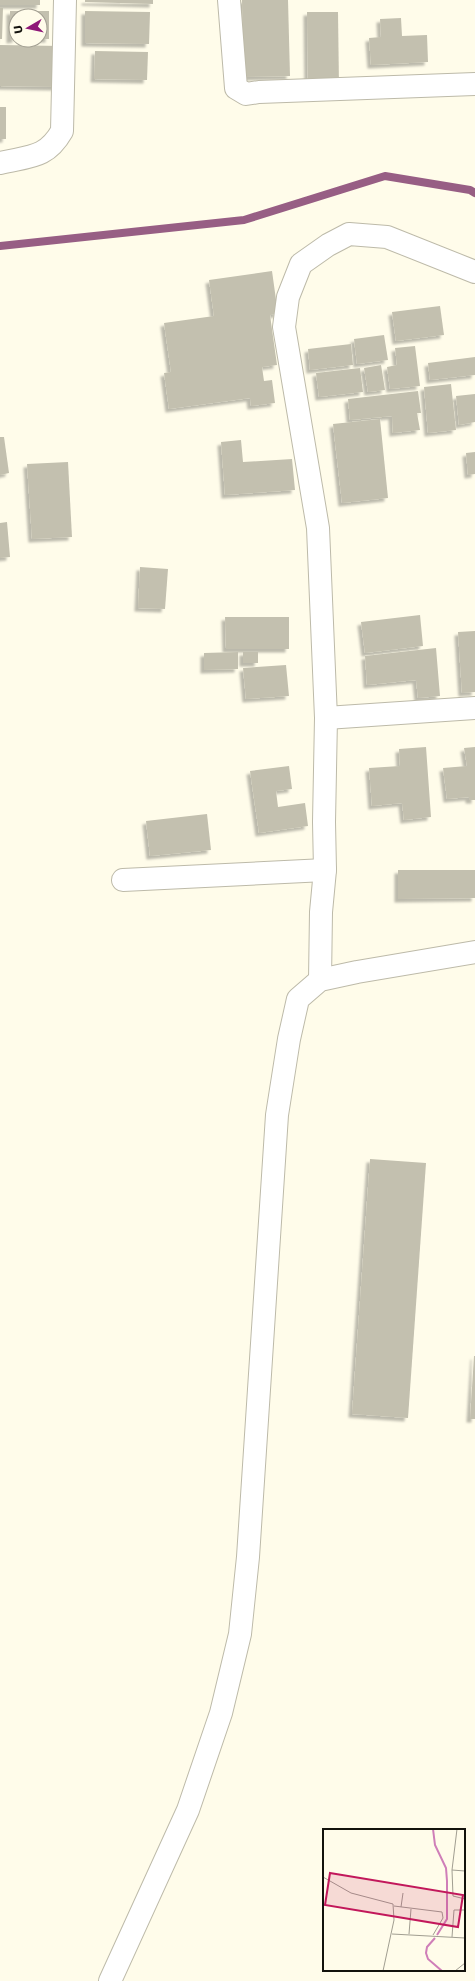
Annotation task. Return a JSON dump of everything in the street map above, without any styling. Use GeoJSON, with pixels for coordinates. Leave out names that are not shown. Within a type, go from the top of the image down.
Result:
{"type":"FeatureCollection","features":[{"type":"Feature","properties":{"kind":"street"},"geometry":{"type":"LineString","coordinates":[[0,163],[44,152],[55,143],[62,131],[65,0]]}},
{"type":"Feature","properties":{"kind":"street"},"geometry":{"type":"LineString","coordinates":[[229,0],[236,88],[246,94],[259,92],[475,84]]}},
{"type":"Feature","properties":{"kind":"street"},"geometry":{"type":"LineString","coordinates":[[320,980],[321,912],[325,870],[324,822],[326,718],[318,528],[284,327],[288,297],[301,264],[328,245],[349,234],[387,237],[475,272]]}},
{"type":"Feature","properties":{"kind":"street"},"geometry":{"type":"LineString","coordinates":[[326,718],[475,708]]}},
{"type":"Feature","properties":{"kind":"street"},"geometry":{"type":"LineString","coordinates":[[123,880],[325,870]]}},
{"type":"Feature","properties":{"kind":"street"},"geometry":{"type":"LineString","coordinates":[[110,1981],[188,1810],[222,1713],[240,1634],[248,1557],[277,1115],[289,1039],[298,999],[320,980],[357,972],[475,952]]}},
{"type":"Feature","properties":{"kind":"building"},"geometry":{"type":"Polygon","coordinates":[[[0,0],[40,0],[40,5],[0,5],[0,0]]]}},
{"type":"Feature","properties":{"kind":"building"},"geometry":{"type":"Polygon","coordinates":[[[85,0],[153,0],[153,4],[85,2],[85,0]]]}},
{"type":"Feature","properties":{"kind":"building"},"geometry":{"type":"Polygon","coordinates":[[[242,0],[288,0],[290,76],[244,77],[242,0]]]}},
{"type":"Feature","properties":{"kind":"building"},"geometry":{"type":"Polygon","coordinates":[[[0,8],[3,8],[2,39],[0,39],[0,8]]]}},
{"type":"Feature","properties":{"kind":"building"},"geometry":{"type":"Polygon","coordinates":[[[48,11],[49,11],[48,39],[48,11]]]}},
{"type":"Feature","properties":{"kind":"building"},"geometry":{"type":"Polygon","coordinates":[[[85,11],[150,12],[149,44],[85,43],[85,11]]]}},
{"type":"Feature","properties":{"kind":"building"},"geometry":{"type":"Polygon","coordinates":[[[307,12],[338,12],[339,87],[308,87],[307,12]]]}},
{"type":"Feature","properties":{"kind":"building"},"geometry":{"type":"Polygon","coordinates":[[[401,18],[402,36],[427,35],[428,62],[371,65],[369,38],[381,37],[380,19],[401,18]]]}},
{"type":"Feature","properties":{"kind":"building"},"geometry":{"type":"Polygon","coordinates":[[[0,45],[8,45],[8,48],[48,48],[48,46],[61,46],[60,87],[0,86],[0,45]]]}},
{"type":"Feature","properties":{"kind":"building"},"geometry":{"type":"Polygon","coordinates":[[[95,51],[148,52],[147,80],[94,79],[95,51]]]}},
{"type":"Feature","properties":{"kind":"building"},"geometry":{"type":"Polygon","coordinates":[[[0,107],[6,107],[6,139],[0,139],[0,107]]]}},
{"type":"Feature","properties":{"kind":"building"},"geometry":{"type":"Polygon","coordinates":[[[272,271],[278,314],[270,315],[277,365],[262,367],[264,381],[272,380],[275,403],[251,406],[250,398],[169,409],[164,373],[171,372],[164,323],[214,316],[209,280],[272,271]]]}},
{"type":"Feature","properties":{"kind":"building"},"geometry":{"type":"Polygon","coordinates":[[[440,306],[444,335],[396,341],[392,312],[440,306]]]}},
{"type":"Feature","properties":{"kind":"building"},"geometry":{"type":"Polygon","coordinates":[[[384,335],[388,360],[357,364],[354,339],[384,335]]]}},
{"type":"Feature","properties":{"kind":"building"},"geometry":{"type":"Polygon","coordinates":[[[351,344],[353,365],[310,370],[308,349],[351,344]]]}},
{"type":"Feature","properties":{"kind":"building"},"geometry":{"type":"Polygon","coordinates":[[[415,346],[420,386],[390,389],[387,367],[397,365],[395,348],[415,346]]]}},
{"type":"Feature","properties":{"kind":"building"},"geometry":{"type":"Polygon","coordinates":[[[475,357],[475,375],[430,380],[428,363],[475,357]]]}},
{"type":"Feature","properties":{"kind":"building"},"geometry":{"type":"Polygon","coordinates":[[[381,365],[385,390],[368,392],[364,368],[381,365]]]}},
{"type":"Feature","properties":{"kind":"building"},"geometry":{"type":"Polygon","coordinates":[[[360,368],[363,392],[319,397],[316,373],[360,368]]]}},
{"type":"Feature","properties":{"kind":"building"},"geometry":{"type":"Polygon","coordinates":[[[451,384],[456,430],[428,433],[424,387],[451,384]]]}},
{"type":"Feature","properties":{"kind":"building"},"geometry":{"type":"Polygon","coordinates":[[[418,391],[421,413],[417,413],[420,430],[393,433],[392,416],[350,420],[348,399],[418,391]]]}},
{"type":"Feature","properties":{"kind":"building"},"geometry":{"type":"Polygon","coordinates":[[[475,394],[475,422],[459,425],[456,396],[475,394]]]}},
{"type":"Feature","properties":{"kind":"building"},"geometry":{"type":"Polygon","coordinates":[[[380,419],[388,498],[342,503],[333,424],[380,419]]]}},
{"type":"Feature","properties":{"kind":"building"},"geometry":{"type":"Polygon","coordinates":[[[0,437],[4,437],[9,473],[0,475],[0,437]]]}},
{"type":"Feature","properties":{"kind":"building"},"geometry":{"type":"Polygon","coordinates":[[[241,440],[243,462],[292,459],[295,490],[225,495],[221,442],[241,440]]]}},
{"type":"Feature","properties":{"kind":"building"},"geometry":{"type":"Polygon","coordinates":[[[475,452],[475,474],[468,475],[466,453],[475,452]]]}},
{"type":"Feature","properties":{"kind":"building"},"geometry":{"type":"Polygon","coordinates":[[[68,462],[72,537],[32,539],[27,464],[68,462]]]}},
{"type":"Feature","properties":{"kind":"building"},"geometry":{"type":"Polygon","coordinates":[[[7,522],[10,557],[0,558],[0,523],[7,522]]]}},
{"type":"Feature","properties":{"kind":"building"},"geometry":{"type":"Polygon","coordinates":[[[140,567],[168,569],[165,609],[138,608],[140,567]]]}},
{"type":"Feature","properties":{"kind":"building"},"geometry":{"type":"Polygon","coordinates":[[[420,615],[423,646],[365,653],[361,622],[420,615]]]}},
{"type":"Feature","properties":{"kind":"building"},"geometry":{"type":"Polygon","coordinates":[[[225,617],[289,617],[289,649],[226,649],[225,617]]]}},
{"type":"Feature","properties":{"kind":"building"},"geometry":{"type":"Polygon","coordinates":[[[475,631],[475,692],[462,693],[458,632],[475,631]]]}},
{"type":"Feature","properties":{"kind":"building"},"geometry":{"type":"Polygon","coordinates":[[[436,648],[440,696],[418,698],[416,680],[367,685],[365,656],[436,648]]]}},
{"type":"Feature","properties":{"kind":"building"},"geometry":{"type":"Polygon","coordinates":[[[238,652],[238,669],[204,670],[204,653],[238,652]]]}},
{"type":"Feature","properties":{"kind":"building"},"geometry":{"type":"Polygon","coordinates":[[[243,652],[258,652],[258,663],[243,663],[243,652]]]}},
{"type":"Feature","properties":{"kind":"building"},"geometry":{"type":"Polygon","coordinates":[[[286,665],[289,696],[246,699],[243,668],[286,665]]]}},
{"type":"Feature","properties":{"kind":"building"},"geometry":{"type":"Polygon","coordinates":[[[426,747],[431,817],[404,820],[402,803],[372,806],[369,768],[400,766],[399,749],[426,747]]]}},
{"type":"Feature","properties":{"kind":"building"},"geometry":{"type":"Polygon","coordinates":[[[475,747],[475,800],[469,800],[469,797],[447,799],[443,768],[467,766],[464,748],[475,747]]]}},
{"type":"Feature","properties":{"kind":"building"},"geometry":{"type":"Polygon","coordinates":[[[289,766],[292,789],[276,791],[278,807],[305,803],[308,826],[259,833],[250,771],[289,766]]]}},
{"type":"Feature","properties":{"kind":"building"},"geometry":{"type":"Polygon","coordinates":[[[207,814],[211,850],[150,856],[146,821],[207,814]]]}},
{"type":"Feature","properties":{"kind":"building"},"geometry":{"type":"Polygon","coordinates":[[[398,870],[475,870],[475,898],[398,899],[398,870]]]}},
{"type":"Feature","properties":{"kind":"building"},"geometry":{"type":"Polygon","coordinates":[[[370,1159],[426,1163],[408,1418],[352,1414],[370,1159]]]}},
{"type":"Feature","properties":{"kind":"building"},"geometry":{"type":"Polygon","coordinates":[[[474,1356],[475,1419],[470,1419],[474,1356]]]}},
{"type":"Feature","properties":{"kind":"waterway"},"geometry":{"type":"LineString","coordinates":[[0,246],[244,220],[385,176],[470,190],[475,193]]}}]}
